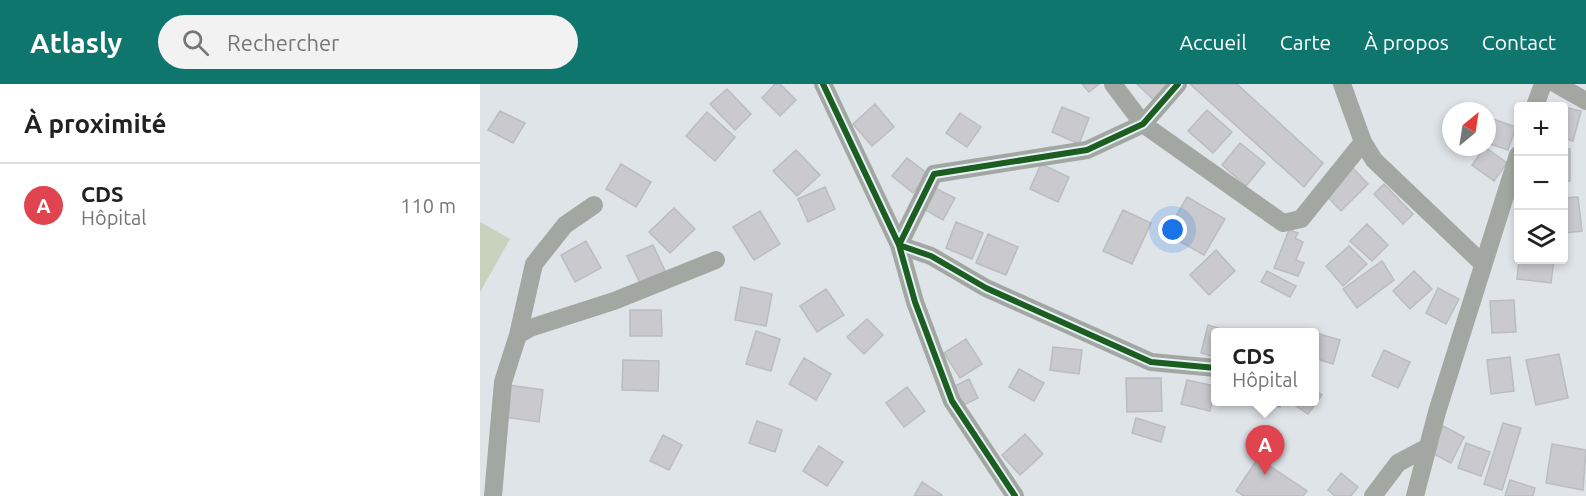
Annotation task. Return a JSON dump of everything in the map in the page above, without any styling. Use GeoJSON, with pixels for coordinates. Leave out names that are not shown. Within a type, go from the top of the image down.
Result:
{"type":"FeatureCollection","features":[{"type":"Feature","properties":{"kind":"street"},"geometry":{"type":"LineString","coordinates":[[824,84],[899,245],[915,302],[952,401],[1014,496]]}},
{"type":"Feature","properties":{"kind":"street"},"geometry":{"type":"LineString","coordinates":[[1113,84],[1143,124],[1283,223],[1301,219],[1363,142]]}},
{"type":"Feature","properties":{"kind":"street"},"geometry":{"type":"LineString","coordinates":[[899,245],[934,174],[1087,150],[1143,124],[1178,84]]}},
{"type":"Feature","properties":{"kind":"street"},"geometry":{"type":"LineString","coordinates":[[1342,84],[1363,142],[1374,160],[1482,263]]}},
{"type":"Feature","properties":{"kind":"street"},"geometry":{"type":"LineString","coordinates":[[1536,102],[1543,84]]}},
{"type":"Feature","properties":{"kind":"street"},"geometry":{"type":"LineString","coordinates":[[1556,84],[1586,101]]}},
{"type":"Feature","properties":{"kind":"street"},"geometry":{"type":"LineString","coordinates":[[1415,496],[1482,263],[1518,156]]}},
{"type":"Feature","properties":{"kind":"street"},"geometry":{"type":"LineString","coordinates":[[493,496],[503,382],[518,335],[534,264],[565,225],[594,205]]}},
{"type":"Feature","properties":{"kind":"street"},"geometry":{"type":"LineString","coordinates":[[899,245],[931,256],[986,288],[1151,362],[1211,368]]}},
{"type":"Feature","properties":{"kind":"street"},"geometry":{"type":"LineString","coordinates":[[518,335],[530,327],[614,301],[716,260]]}},
{"type":"Feature","properties":{"kind":"street"},"geometry":{"type":"LineString","coordinates":[[1373,496],[1398,463],[1428,447]]}},
{"type":"Feature","properties":{"kind":"green space"},"geometry":{"type":"Polygon","coordinates":[[[480,222],[510,239],[480,292],[480,222]]]}},
{"type":"Feature","properties":{"kind":"building"},"geometry":{"type":"Polygon","coordinates":[[[775,84],[780,84],[796,100],[780,116],[762,98],[775,84]]]}},
{"type":"Feature","properties":{"kind":"building"},"geometry":{"type":"Polygon","coordinates":[[[1082,84],[1099,84],[1089,92],[1082,84]]]}},
{"type":"Feature","properties":{"kind":"building"},"geometry":{"type":"Polygon","coordinates":[[[1137,84],[1170,84],[1156,102],[1137,84]]]}},
{"type":"Feature","properties":{"kind":"building"},"geometry":{"type":"Polygon","coordinates":[[[1190,84],[1237,84],[1323,163],[1304,187],[1190,84]]]}},
{"type":"Feature","properties":{"kind":"building"},"geometry":{"type":"Polygon","coordinates":[[[727,89],[751,114],[735,130],[710,104],[727,89]]]}},
{"type":"Feature","properties":{"kind":"building"},"geometry":{"type":"Polygon","coordinates":[[[875,104],[894,127],[872,146],[853,124],[875,104]]]}},
{"type":"Feature","properties":{"kind":"building"},"geometry":{"type":"Polygon","coordinates":[[[1062,107],[1089,118],[1079,144],[1052,132],[1062,107]]]}},
{"type":"Feature","properties":{"kind":"building"},"geometry":{"type":"Polygon","coordinates":[[[1568,108],[1581,111],[1573,141],[1568,139],[1568,108]]]}},
{"type":"Feature","properties":{"kind":"building"},"geometry":{"type":"Polygon","coordinates":[[[1207,110],[1232,132],[1213,153],[1188,131],[1207,110]]]}},
{"type":"Feature","properties":{"kind":"building"},"geometry":{"type":"Polygon","coordinates":[[[500,111],[525,123],[513,143],[488,130],[500,111]]]}},
{"type":"Feature","properties":{"kind":"building"},"geometry":{"type":"Polygon","coordinates":[[[707,112],[735,137],[715,161],[686,136],[707,112]]]}},
{"type":"Feature","properties":{"kind":"building"},"geometry":{"type":"Polygon","coordinates":[[[960,113],[981,127],[967,147],[946,133],[960,113]]]}},
{"type":"Feature","properties":{"kind":"building"},"geometry":{"type":"Polygon","coordinates":[[[1496,120],[1514,126],[1508,150],[1496,146],[1496,120]]]}},
{"type":"Feature","properties":{"kind":"building"},"geometry":{"type":"Polygon","coordinates":[[[1240,143],[1265,163],[1246,186],[1222,165],[1240,143]]]}},
{"type":"Feature","properties":{"kind":"building"},"geometry":{"type":"Polygon","coordinates":[[[1568,149],[1570,149],[1570,181],[1568,181],[1568,149]]]}},
{"type":"Feature","properties":{"kind":"building"},"geometry":{"type":"Polygon","coordinates":[[[796,150],[820,175],[797,196],[773,171],[796,150]]]}},
{"type":"Feature","properties":{"kind":"building"},"geometry":{"type":"Polygon","coordinates":[[[1496,155],[1507,163],[1494,181],[1472,165],[1478,156],[1496,155]]]}},
{"type":"Feature","properties":{"kind":"building"},"geometry":{"type":"Polygon","coordinates":[[[907,158],[928,174],[913,193],[892,176],[907,158]]]}},
{"type":"Feature","properties":{"kind":"building"},"geometry":{"type":"Polygon","coordinates":[[[621,164],[651,182],[636,207],[606,189],[621,164]]]}},
{"type":"Feature","properties":{"kind":"building"},"geometry":{"type":"Polygon","coordinates":[[[1041,164],[1069,177],[1058,202],[1030,189],[1041,164]]]}},
{"type":"Feature","properties":{"kind":"building"},"geometry":{"type":"Polygon","coordinates":[[[1350,165],[1368,184],[1341,211],[1323,192],[1350,165]]]}},
{"type":"Feature","properties":{"kind":"building"},"geometry":{"type":"Polygon","coordinates":[[[1384,184],[1413,214],[1403,224],[1374,194],[1384,184]]]}},
{"type":"Feature","properties":{"kind":"building"},"geometry":{"type":"Polygon","coordinates":[[[825,187],[835,209],[808,222],[798,199],[825,187]]]}},
{"type":"Feature","properties":{"kind":"building"},"geometry":{"type":"Polygon","coordinates":[[[933,187],[955,198],[943,220],[922,208],[933,187]]]}},
{"type":"Feature","properties":{"kind":"building"},"geometry":{"type":"Polygon","coordinates":[[[1187,197],[1225,219],[1204,255],[1177,240],[1179,235],[1169,229],[1187,197]]]}},
{"type":"Feature","properties":{"kind":"building"},"geometry":{"type":"Polygon","coordinates":[[[1578,197],[1582,231],[1568,233],[1568,198],[1578,197]]]}},
{"type":"Feature","properties":{"kind":"building"},"geometry":{"type":"Polygon","coordinates":[[[674,208],[695,229],[670,253],[649,232],[674,208]]]}},
{"type":"Feature","properties":{"kind":"building"},"geometry":{"type":"Polygon","coordinates":[[[1123,210],[1151,223],[1132,264],[1103,251],[1123,210]]]}},
{"type":"Feature","properties":{"kind":"building"},"geometry":{"type":"Polygon","coordinates":[[[760,211],[780,244],[754,260],[733,227],[760,211]]]}},
{"type":"Feature","properties":{"kind":"building"},"geometry":{"type":"Polygon","coordinates":[[[956,222],[983,233],[972,259],[946,248],[956,222]]]}},
{"type":"Feature","properties":{"kind":"building"},"geometry":{"type":"Polygon","coordinates":[[[1367,224],[1388,245],[1372,261],[1350,241],[1367,224]]]}},
{"type":"Feature","properties":{"kind":"building"},"geometry":{"type":"Polygon","coordinates":[[[1289,230],[1298,233],[1295,238],[1303,242],[1296,260],[1304,263],[1298,276],[1274,268],[1289,230]]]}},
{"type":"Feature","properties":{"kind":"building"},"geometry":{"type":"Polygon","coordinates":[[[988,234],[1018,247],[1006,275],[976,263],[988,234]]]}},
{"type":"Feature","properties":{"kind":"building"},"geometry":{"type":"Polygon","coordinates":[[[586,241],[601,268],[575,282],[561,255],[586,241]]]}},
{"type":"Feature","properties":{"kind":"building"},"geometry":{"type":"Polygon","coordinates":[[[653,245],[666,273],[641,285],[627,256],[653,245]]]}},
{"type":"Feature","properties":{"kind":"building"},"geometry":{"type":"Polygon","coordinates":[[[1349,246],[1367,264],[1343,286],[1326,266],[1349,246]]]}},
{"type":"Feature","properties":{"kind":"building"},"geometry":{"type":"Polygon","coordinates":[[[1216,250],[1235,271],[1209,295],[1190,275],[1216,250]]]}},
{"type":"Feature","properties":{"kind":"building"},"geometry":{"type":"Polygon","coordinates":[[[1382,261],[1394,280],[1357,308],[1343,289],[1382,261]]]}},
{"type":"Feature","properties":{"kind":"building"},"geometry":{"type":"Polygon","coordinates":[[[1519,264],[1553,264],[1551,283],[1517,279],[1519,264]]]}},
{"type":"Feature","properties":{"kind":"building"},"geometry":{"type":"Polygon","coordinates":[[[1267,271],[1296,286],[1290,297],[1261,282],[1267,271]]]}},
{"type":"Feature","properties":{"kind":"building"},"geometry":{"type":"Polygon","coordinates":[[[1414,271],[1432,289],[1410,309],[1393,291],[1414,271]]]}},
{"type":"Feature","properties":{"kind":"building"},"geometry":{"type":"Polygon","coordinates":[[[741,287],[772,294],[766,326],[735,320],[741,287]]]}},
{"type":"Feature","properties":{"kind":"building"},"geometry":{"type":"Polygon","coordinates":[[[1438,288],[1459,299],[1446,324],[1426,313],[1438,288]]]}},
{"type":"Feature","properties":{"kind":"building"},"geometry":{"type":"Polygon","coordinates":[[[826,289],[844,315],[817,332],[800,306],[826,289]]]}},
{"type":"Feature","properties":{"kind":"building"},"geometry":{"type":"Polygon","coordinates":[[[1514,300],[1516,332],[1492,333],[1490,301],[1514,300]]]}},
{"type":"Feature","properties":{"kind":"building"},"geometry":{"type":"Polygon","coordinates":[[[630,310],[661,310],[662,336],[630,336],[630,310]]]}},
{"type":"Feature","properties":{"kind":"building"},"geometry":{"type":"Polygon","coordinates":[[[867,319],[883,335],[864,354],[847,337],[867,319]]]}},
{"type":"Feature","properties":{"kind":"building"},"geometry":{"type":"Polygon","coordinates":[[[1208,325],[1218,328],[1211,328],[1211,356],[1201,353],[1208,325]]]}},
{"type":"Feature","properties":{"kind":"building"},"geometry":{"type":"Polygon","coordinates":[[[756,331],[780,339],[771,371],[746,364],[756,331]]]}},
{"type":"Feature","properties":{"kind":"building"},"geometry":{"type":"Polygon","coordinates":[[[1319,334],[1340,340],[1333,364],[1319,360],[1319,334]]]}},
{"type":"Feature","properties":{"kind":"building"},"geometry":{"type":"Polygon","coordinates":[[[966,339],[982,364],[960,378],[944,353],[966,339]]]}},
{"type":"Feature","properties":{"kind":"building"},"geometry":{"type":"Polygon","coordinates":[[[1053,347],[1082,350],[1079,374],[1050,370],[1053,347]]]}},
{"type":"Feature","properties":{"kind":"building"},"geometry":{"type":"Polygon","coordinates":[[[1384,350],[1410,362],[1398,388],[1372,376],[1384,350]]]}},
{"type":"Feature","properties":{"kind":"building"},"geometry":{"type":"Polygon","coordinates":[[[1559,354],[1568,398],[1536,405],[1526,360],[1559,354]]]}},
{"type":"Feature","properties":{"kind":"building"},"geometry":{"type":"Polygon","coordinates":[[[1510,357],[1514,391],[1491,394],[1487,360],[1510,357]]]}},
{"type":"Feature","properties":{"kind":"building"},"geometry":{"type":"Polygon","coordinates":[[[804,358],[831,374],[816,400],[789,384],[804,358]]]}},
{"type":"Feature","properties":{"kind":"building"},"geometry":{"type":"Polygon","coordinates":[[[623,360],[659,361],[658,391],[622,390],[623,360]]]}},
{"type":"Feature","properties":{"kind":"building"},"geometry":{"type":"Polygon","coordinates":[[[1019,369],[1044,383],[1034,401],[1009,387],[1019,369]]]}},
{"type":"Feature","properties":{"kind":"building"},"geometry":{"type":"Polygon","coordinates":[[[1126,378],[1161,378],[1162,411],[1127,412],[1126,378]]]}},
{"type":"Feature","properties":{"kind":"building"},"geometry":{"type":"Polygon","coordinates":[[[969,379],[978,398],[962,406],[953,387],[969,379]]]}},
{"type":"Feature","properties":{"kind":"building"},"geometry":{"type":"Polygon","coordinates":[[[1187,380],[1211,385],[1210,411],[1181,404],[1187,380]]]}},
{"type":"Feature","properties":{"kind":"building"},"geometry":{"type":"Polygon","coordinates":[[[509,385],[543,390],[539,422],[505,417],[509,385]]]}},
{"type":"Feature","properties":{"kind":"building"},"geometry":{"type":"Polygon","coordinates":[[[907,387],[925,411],[904,427],[886,403],[907,387]]]}},
{"type":"Feature","properties":{"kind":"building"},"geometry":{"type":"Polygon","coordinates":[[[1296,406],[1314,406],[1308,414],[1296,406]]]}},
{"type":"Feature","properties":{"kind":"building"},"geometry":{"type":"Polygon","coordinates":[[[1136,418],[1165,427],[1161,442],[1132,433],[1136,418]]]}},
{"type":"Feature","properties":{"kind":"building"},"geometry":{"type":"Polygon","coordinates":[[[757,421],[782,430],[775,452],[749,443],[757,421]]]}},
{"type":"Feature","properties":{"kind":"building"},"geometry":{"type":"Polygon","coordinates":[[[1503,423],[1521,428],[1502,490],[1484,484],[1503,423]]]}},
{"type":"Feature","properties":{"kind":"building"},"geometry":{"type":"Polygon","coordinates":[[[1443,426],[1464,437],[1451,463],[1430,452],[1443,426]]]}},
{"type":"Feature","properties":{"kind":"building"},"geometry":{"type":"Polygon","coordinates":[[[1025,434],[1043,454],[1020,475],[1002,455],[1025,434]]]}},
{"type":"Feature","properties":{"kind":"building"},"geometry":{"type":"Polygon","coordinates":[[[663,435],[682,445],[669,470],[650,461],[663,435]]]}},
{"type":"Feature","properties":{"kind":"building"},"geometry":{"type":"Polygon","coordinates":[[[1466,443],[1490,452],[1481,476],[1458,468],[1466,443]]]}},
{"type":"Feature","properties":{"kind":"building"},"geometry":{"type":"Polygon","coordinates":[[[1552,444],[1586,450],[1583,490],[1546,483],[1552,444]]]}},
{"type":"Feature","properties":{"kind":"building"},"geometry":{"type":"Polygon","coordinates":[[[819,446],[843,462],[827,486],[803,471],[819,446]]]}},
{"type":"Feature","properties":{"kind":"building"},"geometry":{"type":"Polygon","coordinates":[[[1258,458],[1307,491],[1303,496],[1244,496],[1236,491],[1258,458]]]}},
{"type":"Feature","properties":{"kind":"building"},"geometry":{"type":"Polygon","coordinates":[[[1341,473],[1358,487],[1351,496],[1335,496],[1328,490],[1341,473]]]}},
{"type":"Feature","properties":{"kind":"building"},"geometry":{"type":"Polygon","coordinates":[[[1510,480],[1535,488],[1533,496],[1505,496],[1510,480]]]}},
{"type":"Feature","properties":{"kind":"building"},"geometry":{"type":"Polygon","coordinates":[[[922,482],[942,495],[914,496],[922,482]]]}},
{"type":"Feature","properties":{"kind":"cycle path"},"geometry":{"type":"LineString","coordinates":[[823,84],[899,245],[915,302],[952,401],[1015,496]]}},
{"type":"Feature","properties":{"kind":"cycle path"},"geometry":{"type":"LineString","coordinates":[[1178,84],[1143,124],[1087,150],[934,174],[899,245],[931,256],[986,288],[1151,362],[1211,368]]}},
{"type":"Feature","properties":{"kind":"place","name":"CDS"},"geometry":{"type":"Point","coordinates":[1265,475]}}]}
